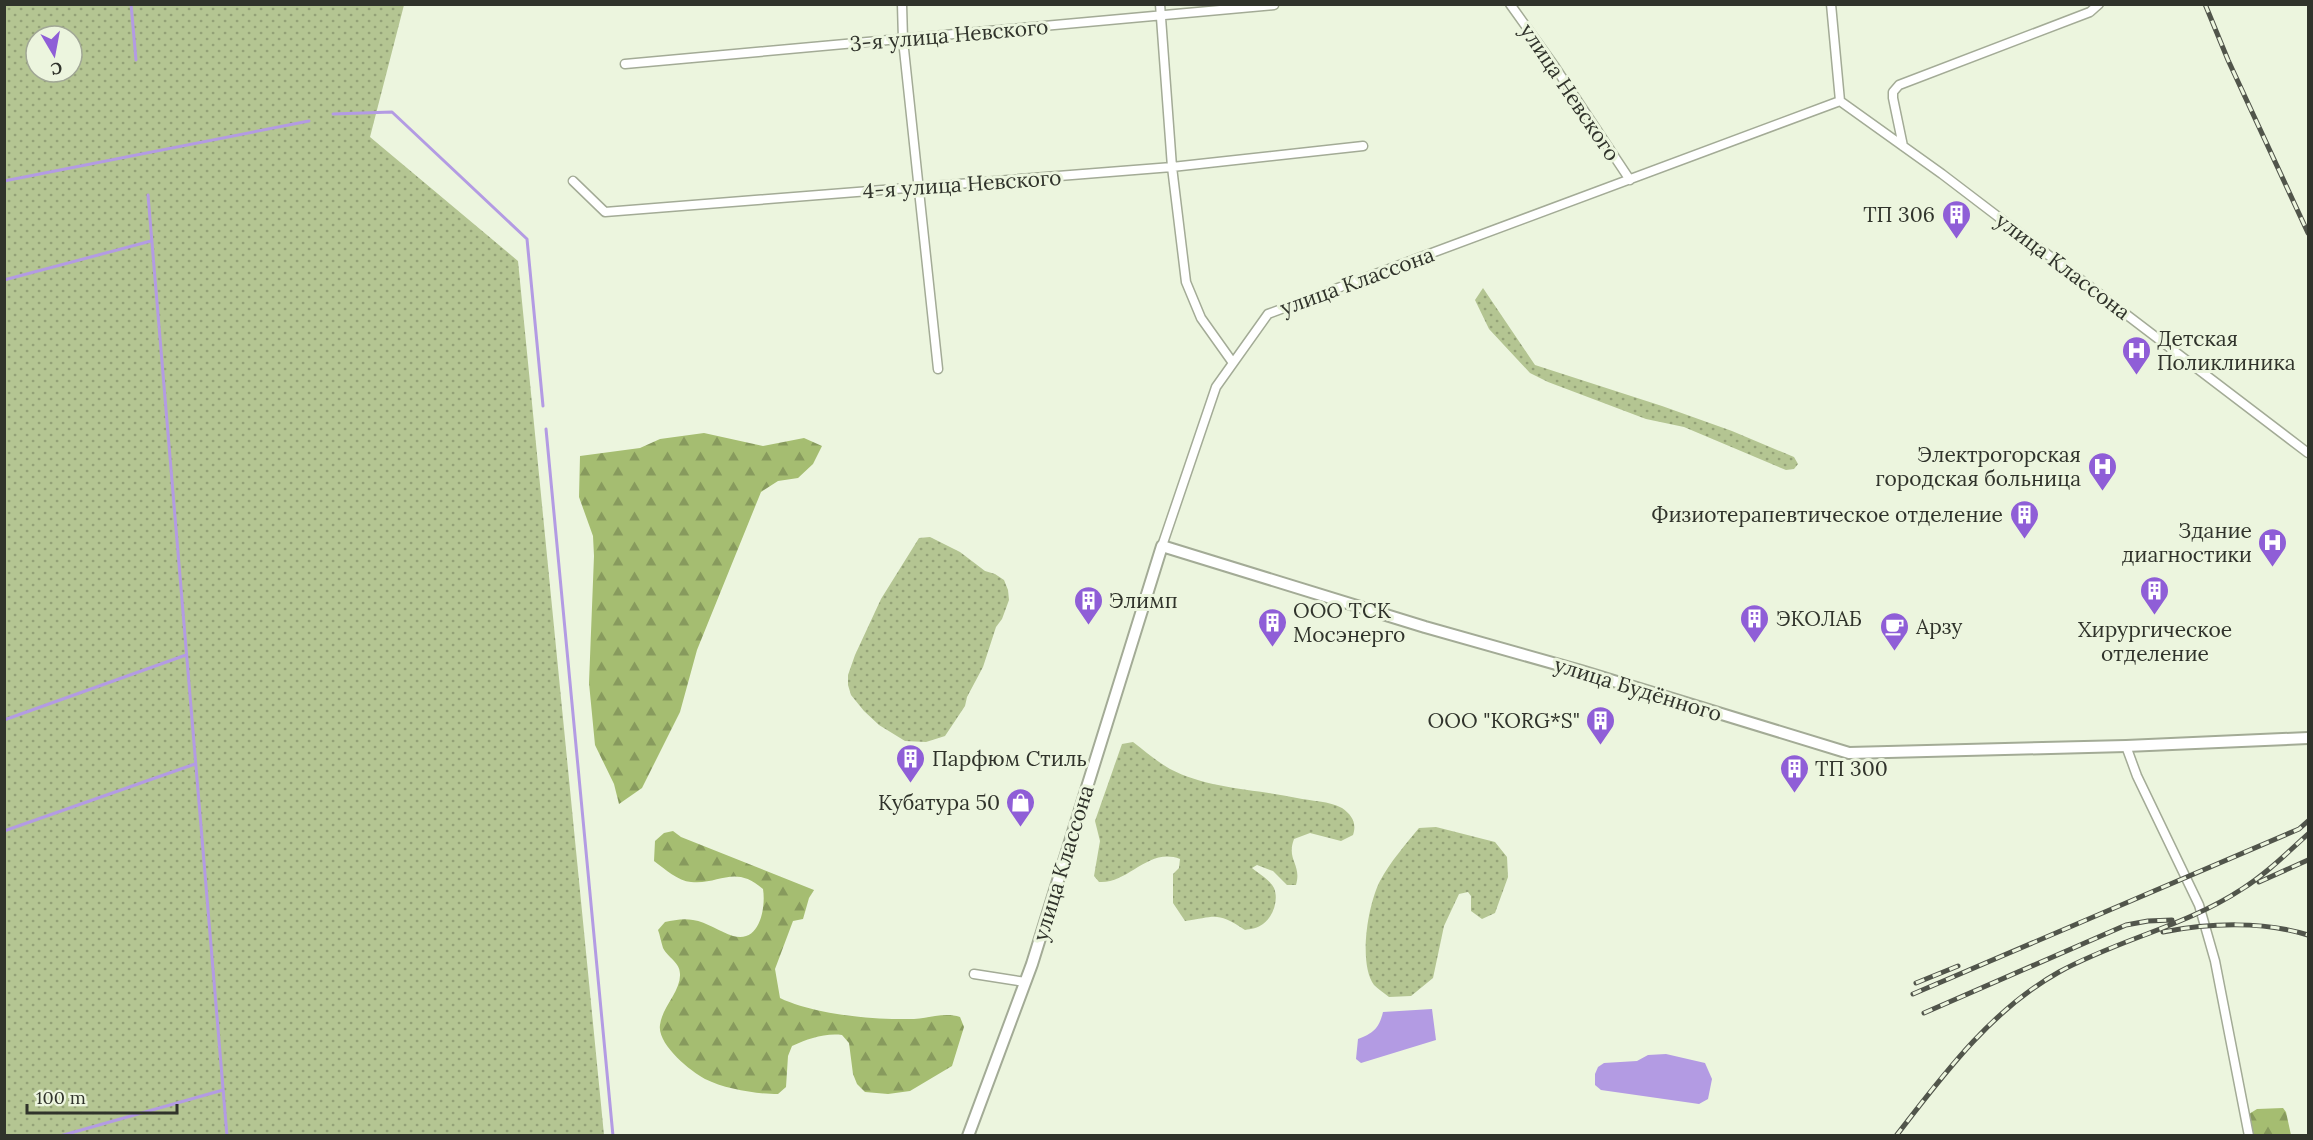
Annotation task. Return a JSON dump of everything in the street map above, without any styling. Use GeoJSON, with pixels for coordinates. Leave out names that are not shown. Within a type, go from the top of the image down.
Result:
{"type":"FeatureCollection","features":[{"type":"Feature","properties":{"kind":"street"},"geometry":{"type":"LineString","coordinates":[[902,4],[903,40],[938,369]]}},
{"type":"Feature","properties":{"kind":"street"},"geometry":{"type":"LineString","coordinates":[[1160,4],[1172,167],[1186,282],[1201,318],[1233,363]]}},
{"type":"Feature","properties":{"kind":"street","name":"3-я улица Невского"},"geometry":{"type":"LineString","coordinates":[[625,64],[1274,4]]}},
{"type":"Feature","properties":{"kind":"street","name":"улица Невского"},"geometry":{"type":"LineString","coordinates":[[1510,4],[1630,180]]}},
{"type":"Feature","properties":{"kind":"street"},"geometry":{"type":"LineString","coordinates":[[1831,4],[1840,100]]}},
{"type":"Feature","properties":{"kind":"street"},"geometry":{"type":"LineString","coordinates":[[1903,146],[1893,98],[1893,92],[1899,85],[2090,12],[2099,4]]}},
{"type":"Feature","properties":{"kind":"street","name":"улица Классона"},"geometry":{"type":"LineString","coordinates":[[968,1136],[1025,982],[1162,546],[1216,387],[1268,314],[1840,100],[2308,453]]}},
{"type":"Feature","properties":{"kind":"street","name":"4-я улица Невского"},"geometry":{"type":"LineString","coordinates":[[573,181],[605,212],[1172,167],[1363,146]]}},
{"type":"Feature","properties":{"kind":"street","name":"улица Будённого"},"geometry":{"type":"LineString","coordinates":[[1162,546],[1849,753],[2126,746],[2308,738]]}},
{"type":"Feature","properties":{"kind":"street"},"geometry":{"type":"LineString","coordinates":[[2126,746],[2137,776],[2199,905],[2215,961],[2249,1136]]}},
{"type":"Feature","properties":{"kind":"street"},"geometry":{"type":"LineString","coordinates":[[974,974],[1025,982]]}},
{"type":"Feature","properties":{"kind":"green space"},"geometry":{"type":"Polygon","coordinates":[[[5,4],[404,5],[370,137],[518,261],[604,1135],[5,1135],[5,4]]]}},
{"type":"Feature","properties":{"kind":"green space"},"geometry":{"type":"Polygon","coordinates":[[[1483,288],[1535,365],[1732,431],[1794,457],[1798,464],[1794,469],[1786,470],[1684,427],[1646,419],[1530,373],[1489,329],[1475,300],[1483,288]]]}},
{"type":"Feature","properties":{"kind":"green space"},"geometry":{"type":"Polygon","coordinates":[[[704,433],[763,446],[804,438],[822,446],[813,464],[798,478],[778,481],[761,492],[697,650],[680,712],[642,788],[619,804],[614,784],[595,745],[589,683],[593,536],[579,497],[580,456],[640,448],[660,439],[704,433]]]}},
{"type":"Feature","properties":{"kind":"green space"},"geometry":{"type":"Polygon","coordinates":[[[930,537],[960,552],[985,571],[1004,580],[1009,600],[965,706],[945,736],[926,742],[905,741],[879,725],[864,711],[851,695],[848,675],[881,599],[919,538],[930,537]]]}},
{"type":"Feature","properties":{"kind":"green space"},"geometry":{"type":"Polygon","coordinates":[[[1133,742],[1170,769],[1200,781],[1326,803],[1342,808],[1353,820],[1353,835],[1341,841],[1310,833],[1294,839],[1292,852],[1297,872],[1296,885],[1287,885],[1273,871],[1257,865],[1252,868],[1269,882],[1275,893],[1272,913],[1267,921],[1259,926],[1245,930],[1228,920],[1216,917],[1185,921],[1173,903],[1173,874],[1179,868],[1180,859],[1158,858],[1110,881],[1099,882],[1094,876],[1100,841],[1095,821],[1122,744],[1133,742]]]}},
{"type":"Feature","properties":{"kind":"green space"},"geometry":{"type":"Polygon","coordinates":[[[1436,827],[1495,842],[1507,857],[1508,877],[1495,913],[1482,919],[1471,911],[1471,896],[1468,892],[1459,894],[1444,926],[1433,978],[1411,996],[1389,997],[1374,985],[1366,963],[1366,933],[1372,904],[1380,881],[1398,853],[1419,828],[1436,827]]]}},
{"type":"Feature","properties":{"kind":"green space"},"geometry":{"type":"Polygon","coordinates":[[[673,831],[681,837],[814,890],[809,898],[803,919],[793,921],[775,969],[780,998],[810,1009],[882,1019],[914,1019],[949,1015],[960,1017],[964,1027],[952,1066],[910,1091],[888,1094],[865,1092],[857,1084],[853,1074],[849,1043],[842,1035],[829,1035],[792,1046],[788,1056],[786,1087],[778,1094],[751,1092],[722,1086],[691,1070],[669,1048],[660,1032],[661,1018],[678,987],[680,974],[678,966],[663,948],[658,930],[665,922],[690,919],[733,936],[750,935],[762,914],[764,897],[763,889],[744,878],[727,877],[691,882],[667,871],[654,861],[655,841],[664,833],[673,831]]]}},
{"type":"Feature","properties":{"kind":"green space"},"geometry":{"type":"Polygon","coordinates":[[[2283,1108],[2291,1135],[2252,1135],[2249,1114],[2257,1109],[2283,1108]]]}},
{"type":"Feature","properties":{"kind":"shaded area"},"geometry":{"type":"Polygon","coordinates":[[[1432,1009],[1436,1040],[1361,1063],[1356,1059],[1358,1039],[1375,1029],[1383,1012],[1432,1009]]]}},
{"type":"Feature","properties":{"kind":"shaded area"},"geometry":{"type":"Polygon","coordinates":[[[1666,1054],[1705,1063],[1712,1079],[1708,1099],[1699,1104],[1601,1090],[1595,1085],[1595,1074],[1598,1067],[1604,1063],[1637,1061],[1648,1055],[1666,1054]]]}},
{"type":"Feature","properties":{"kind":"waterway"},"geometry":{"type":"LineString","coordinates":[[131,4],[136,60]]}},
{"type":"Feature","properties":{"kind":"waterway"},"geometry":{"type":"LineString","coordinates":[[333,114],[392,112],[527,239],[543,406]]}},
{"type":"Feature","properties":{"kind":"waterway"},"geometry":{"type":"LineString","coordinates":[[4,181],[309,121]]}},
{"type":"Feature","properties":{"kind":"waterway"},"geometry":{"type":"LineString","coordinates":[[148,195],[227,1136]]}},
{"type":"Feature","properties":{"kind":"waterway"},"geometry":{"type":"LineString","coordinates":[[4,280],[151,241]]}},
{"type":"Feature","properties":{"kind":"waterway"},"geometry":{"type":"LineString","coordinates":[[546,429],[613,1136]]}},
{"type":"Feature","properties":{"kind":"waterway"},"geometry":{"type":"LineString","coordinates":[[4,720],[186,655]]}},
{"type":"Feature","properties":{"kind":"waterway"},"geometry":{"type":"LineString","coordinates":[[4,831],[195,764]]}},
{"type":"Feature","properties":{"kind":"waterway"},"geometry":{"type":"LineString","coordinates":[[60,1136],[223,1090]]}},
{"type":"Feature","properties":{"kind":"railway"},"geometry":{"type":"LineString","coordinates":[[2205,4],[2228,60],[2308,233]]}},
{"type":"Feature","properties":{"kind":"railway"},"geometry":{"type":"LineString","coordinates":[[1913,994],[2299,829],[2308,821]]}},
{"type":"Feature","properties":{"kind":"railway"},"geometry":{"type":"LineString","coordinates":[[1896,1136],[1970,1045],[2011,1005],[2034,987],[2081,961],[2220,902],[2259,877],[2308,834]]}},
{"type":"Feature","properties":{"kind":"railway"},"geometry":{"type":"LineString","coordinates":[[2259,882],[2308,860]]}},
{"type":"Feature","properties":{"kind":"railway"},"geometry":{"type":"LineString","coordinates":[[1924,1013],[2126,925],[2172,920]]}},
{"type":"Feature","properties":{"kind":"railway"},"geometry":{"type":"LineString","coordinates":[[2163,932],[2217,925],[2236,925],[2273,927],[2308,935]]}},
{"type":"Feature","properties":{"kind":"railway"},"geometry":{"type":"LineString","coordinates":[[1916,983],[1958,966]]}},
{"type":"Feature","properties":{"kind":"place","name":"ТП 306"},"geometry":{"type":"Point","coordinates":[1956,240]}},
{"type":"Feature","properties":{"kind":"place","name":"Детская Поликлиника"},"geometry":{"type":"Point","coordinates":[2136,376]}},
{"type":"Feature","properties":{"kind":"place","name":"Электрогорская городская больница"},"geometry":{"type":"Point","coordinates":[2102,492]}},
{"type":"Feature","properties":{"kind":"place","name":"Физиотерапевтическое отделение"},"geometry":{"type":"Point","coordinates":[2024,540]}},
{"type":"Feature","properties":{"kind":"place","name":"Здание диагностики"},"geometry":{"type":"Point","coordinates":[2273,568]}},
{"type":"Feature","properties":{"kind":"place","name":"Хирургическое отделение"},"geometry":{"type":"Point","coordinates":[2155,616]}},
{"type":"Feature","properties":{"kind":"place","name":"Элимп"},"geometry":{"type":"Point","coordinates":[1088,626]}},
{"type":"Feature","properties":{"kind":"place","name":"ЭКОЛАБ"},"geometry":{"type":"Point","coordinates":[1755,644]}},
{"type":"Feature","properties":{"kind":"place","name":"ООО ТСК Мосэнерго"},"geometry":{"type":"Point","coordinates":[1272,648]}},
{"type":"Feature","properties":{"kind":"place","name":"Арзу"},"geometry":{"type":"Point","coordinates":[1895,652]}},
{"type":"Feature","properties":{"kind":"place","name":"ООО \"KORG*S\""},"geometry":{"type":"Point","coordinates":[1601,746]}},
{"type":"Feature","properties":{"kind":"place","name":"Парфюм Стиль"},"geometry":{"type":"Point","coordinates":[911,784]}},
{"type":"Feature","properties":{"kind":"place","name":"ТП 300"},"geometry":{"type":"Point","coordinates":[1794,794]}},
{"type":"Feature","properties":{"kind":"place","name":"Кубатура 50"},"geometry":{"type":"Point","coordinates":[1021,828]}}]}
